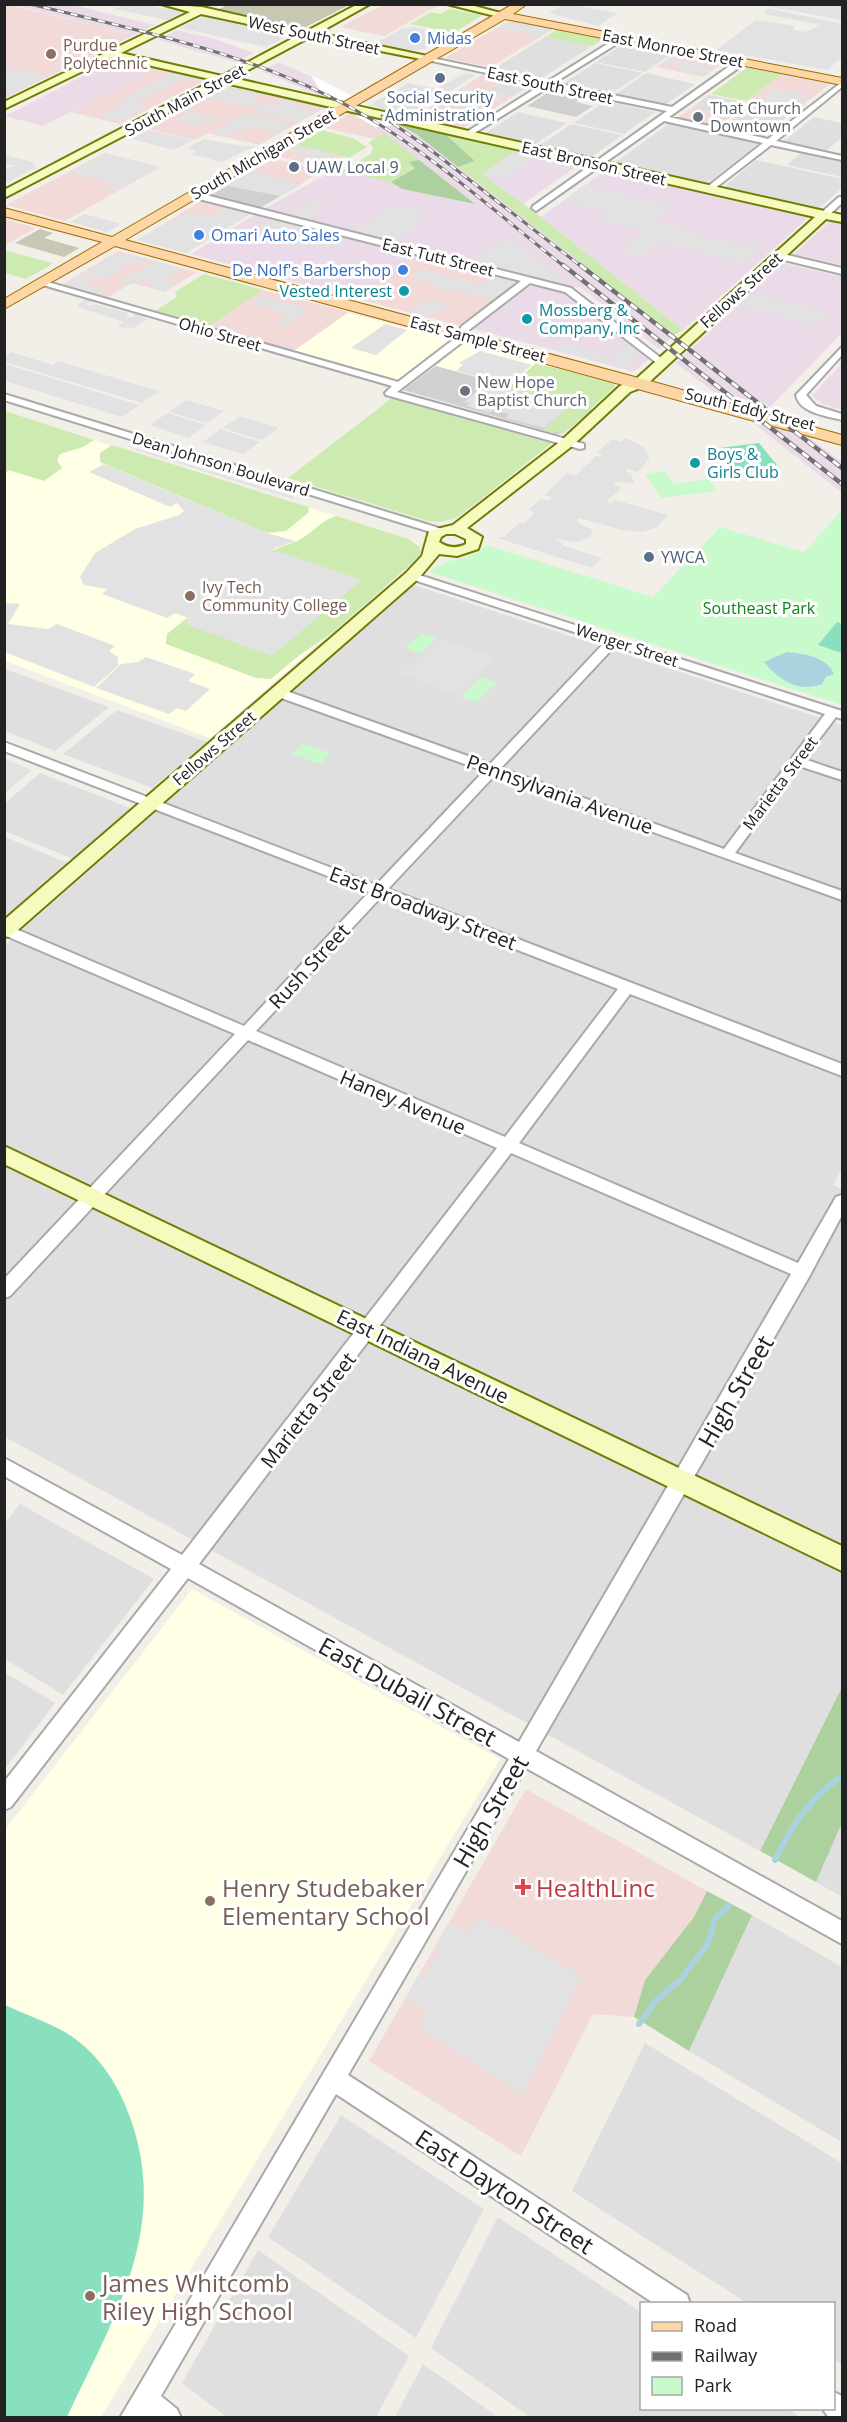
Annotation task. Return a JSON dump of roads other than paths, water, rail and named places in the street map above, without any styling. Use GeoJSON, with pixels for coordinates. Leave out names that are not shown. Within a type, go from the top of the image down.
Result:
{"type":"FeatureCollection","features":[{"type":"Feature","properties":{"kind":"main road","name":"South Michigan Street"},"geometry":{"type":"LineString","coordinates":[[4,305],[522,4]]}},
{"type":"Feature","properties":{"kind":"main road","name":"East Monroe Street"},"geometry":{"type":"LineString","coordinates":[[503,15],[843,83]]}},
{"type":"Feature","properties":{"kind":"main road","name":"East Sample Street"},"geometry":{"type":"LineString","coordinates":[[4,212],[640,382],[843,440]]}},
{"type":"Feature","properties":{"kind":"main road","name":"South Eddy Street"},"geometry":{"type":"LineString","coordinates":[[656,387],[698,395],[843,433]]}},
{"type":"Feature","properties":{"kind":"street","name":"West South Street"},"geometry":{"type":"LineString","coordinates":[[165,4],[427,59]]}},
{"type":"Feature","properties":{"kind":"street"},"geometry":{"type":"LineString","coordinates":[[4,106],[214,4]]}},
{"type":"Feature","properties":{"kind":"street","name":"South Main Street"},"geometry":{"type":"LineString","coordinates":[[4,195],[366,4]]}},
{"type":"Feature","properties":{"kind":"street"},"geometry":{"type":"LineString","coordinates":[[451,4],[503,15]]}},
{"type":"Feature","properties":{"kind":"street"},"geometry":{"type":"LineString","coordinates":[[468,135],[620,38]]}},
{"type":"Feature","properties":{"kind":"street","name":"East Bronson Street"},"geometry":{"type":"LineString","coordinates":[[111,54],[843,219]]}},
{"type":"Feature","properties":{"kind":"street","name":"East South Street"},"geometry":{"type":"LineString","coordinates":[[427,59],[673,110]]}},
{"type":"Feature","properties":{"kind":"street"},"geometry":{"type":"LineString","coordinates":[[536,208],[741,62]]}},
{"type":"Feature","properties":{"kind":"street"},"geometry":{"type":"LineString","coordinates":[[711,189],[843,83]]}},
{"type":"Feature","properties":{"kind":"street"},"geometry":{"type":"LineString","coordinates":[[662,118],[843,158]]}},
{"type":"Feature","properties":{"kind":"street","name":"East Tutt Street"},"geometry":{"type":"LineString","coordinates":[[194,195],[573,292],[661,362]]}},
{"type":"Feature","properties":{"kind":"street","name":"Fellows Street"},"geometry":{"type":"LineString","coordinates":[[5,930],[418,570],[452,552],[473,546],[476,539],[464,531],[639,392],[640,382],[661,362],[843,199]]}},
{"type":"Feature","properties":{"kind":"street"},"geometry":{"type":"LineString","coordinates":[[779,256],[843,271]]}},
{"type":"Feature","properties":{"kind":"street"},"geometry":{"type":"LineString","coordinates":[[528,280],[465,328],[458,341],[390,393],[573,444]]}},
{"type":"Feature","properties":{"kind":"street","name":"Ohio Street"},"geometry":{"type":"LineString","coordinates":[[41,284],[399,386]]}},
{"type":"Feature","properties":{"kind":"street"},"geometry":{"type":"LineString","coordinates":[[843,350],[803,390],[802,400],[812,408],[843,417]]}},
{"type":"Feature","properties":{"kind":"street","name":"Dean Johnson Boulevard"},"geometry":{"type":"LineString","coordinates":[[4,397],[435,539]]}},
{"type":"Feature","properties":{"kind":"street","name":"Dean Johnson Boulevard"},"geometry":{"type":"LineString","coordinates":[[4,405],[435,539]]}},
{"type":"Feature","properties":{"kind":"street"},"geometry":{"type":"LineString","coordinates":[[435,539],[464,531]]}},
{"type":"Feature","properties":{"kind":"street"},"geometry":{"type":"LineString","coordinates":[[435,539],[452,552]]}},
{"type":"Feature","properties":{"kind":"street","name":"Fellows Street"},"geometry":{"type":"LineString","coordinates":[[418,570],[435,539]]}},
{"type":"Feature","properties":{"kind":"street","name":"Wenger Street"},"geometry":{"type":"LineString","coordinates":[[418,570],[613,641],[838,713]]}},
{"type":"Feature","properties":{"kind":"street","name":"Rush Street"},"geometry":{"type":"LineString","coordinates":[[4,1291],[613,641]]}},
{"type":"Feature","properties":{"kind":"street","name":"Pennsylvania Avenue"},"geometry":{"type":"LineString","coordinates":[[277,692],[843,896]]}},
{"type":"Feature","properties":{"kind":"street","name":"Marietta Street"},"geometry":{"type":"LineString","coordinates":[[727,854],[797,761],[838,713]]}},
{"type":"Feature","properties":{"kind":"street","name":"East Broadway Street"},"geometry":{"type":"LineString","coordinates":[[4,746],[843,1070]]}},
{"type":"Feature","properties":{"kind":"street"},"geometry":{"type":"LineString","coordinates":[[797,761],[843,776]]}},
{"type":"Feature","properties":{"kind":"street","name":"Haney Avenue"},"geometry":{"type":"LineString","coordinates":[[5,930],[803,1272]]}},
{"type":"Feature","properties":{"kind":"street","name":"Marietta Street"},"geometry":{"type":"LineString","coordinates":[[4,1800],[187,1568],[628,987]]}},
{"type":"Feature","properties":{"kind":"street","name":"East Indiana Avenue"},"geometry":{"type":"LineString","coordinates":[[4,1154],[843,1559]]}},
{"type":"Feature","properties":{"kind":"street","name":"High Street"},"geometry":{"type":"LineString","coordinates":[[139,2408],[683,1482],[843,1201]]}},
{"type":"Feature","properties":{"kind":"street","name":"East Dubail Street"},"geometry":{"type":"LineString","coordinates":[[4,1467],[843,1933]]}},
{"type":"Feature","properties":{"kind":"street","name":"East Dayton Street"},"geometry":{"type":"LineString","coordinates":[[332,2078],[675,2302]]}},
{"type":"Feature","properties":{"kind":"street"},"geometry":{"type":"LineString","coordinates":[[139,2408],[168,2418]]}},
{"type":"Feature","properties":{"kind":"water"},"geometry":{"type":"Polygon","coordinates":[[[787,652],[820,660],[826,663],[834,674],[826,677],[822,684],[813,686],[797,686],[790,683],[764,662],[787,652]]]}},
{"type":"Feature","properties":{"kind":"waterway"},"geometry":{"type":"LineString","coordinates":[[775,1860],[803,1813],[820,1793],[842,1776]]}},
{"type":"Feature","properties":{"kind":"waterway"},"geometry":{"type":"LineString","coordinates":[[639,2024],[655,2002],[681,1979],[708,1944],[715,1918],[729,1906]]}},
{"type":"Feature","properties":{"kind":"railway"},"geometry":{"type":"LineString","coordinates":[[30,4],[204,48],[247,62],[330,96],[395,134],[420,152],[565,267]]}},
{"type":"Feature","properties":{"kind":"railway"},"geometry":{"type":"LineString","coordinates":[[382,116],[427,147],[582,267]]}},
{"type":"Feature","properties":{"kind":"railway"},"geometry":{"type":"LineString","coordinates":[[563,265],[842,484]]}},
{"type":"Feature","properties":{"kind":"railway"},"geometry":{"type":"LineString","coordinates":[[580,265],[842,468]]}},
{"type":"Feature","properties":{"kind":"place","name":"Midas"},"geometry":{"type":"Point","coordinates":[415,38]}},
{"type":"Feature","properties":{"kind":"place","name":"Purdue Polytechnic"},"geometry":{"type":"Point","coordinates":[51,54]}},
{"type":"Feature","properties":{"kind":"place","name":"Social Security Administration"},"geometry":{"type":"Point","coordinates":[440,78]}},
{"type":"Feature","properties":{"kind":"place","name":"That Church Downtown"},"geometry":{"type":"Point","coordinates":[698,117]}},
{"type":"Feature","properties":{"kind":"place","name":"UAW Local 9"},"geometry":{"type":"Point","coordinates":[294,167]}},
{"type":"Feature","properties":{"kind":"place","name":"Omari Auto Sales"},"geometry":{"type":"Point","coordinates":[199,235]}},
{"type":"Feature","properties":{"kind":"place","name":"De Nolf's Barbershop"},"geometry":{"type":"Point","coordinates":[403,270]}},
{"type":"Feature","properties":{"kind":"place","name":"Vested Interest"},"geometry":{"type":"Point","coordinates":[404,291]}},
{"type":"Feature","properties":{"kind":"place","name":"Mossberg & Company, Inc"},"geometry":{"type":"Point","coordinates":[527,319]}},
{"type":"Feature","properties":{"kind":"place","name":"New Hope Baptist Church"},"geometry":{"type":"Point","coordinates":[465,391]}},
{"type":"Feature","properties":{"kind":"place","name":"Boys & Girls Club"},"geometry":{"type":"Point","coordinates":[695,463]}},
{"type":"Feature","properties":{"kind":"place","name":"YWCA"},"geometry":{"type":"Point","coordinates":[649,557]}},
{"type":"Feature","properties":{"kind":"place","name":"Ivy Tech Community College"},"geometry":{"type":"Point","coordinates":[190,596]}},
{"type":"Feature","properties":{"kind":"place","name":"HealthLinc"},"geometry":{"type":"Point","coordinates":[523,1887]}},
{"type":"Feature","properties":{"kind":"place","name":"Henry Studebaker Elementary School"},"geometry":{"type":"Point","coordinates":[210,1901]}},
{"type":"Feature","properties":{"kind":"place","name":"James Whitcomb Riley High School"},"geometry":{"type":"Point","coordinates":[90,2296]}},
{"type":"Feature","properties":{"kind":"park label","name":"Southeast Park"},"geometry":{"type":"Point","coordinates":[759,608]}}]}
